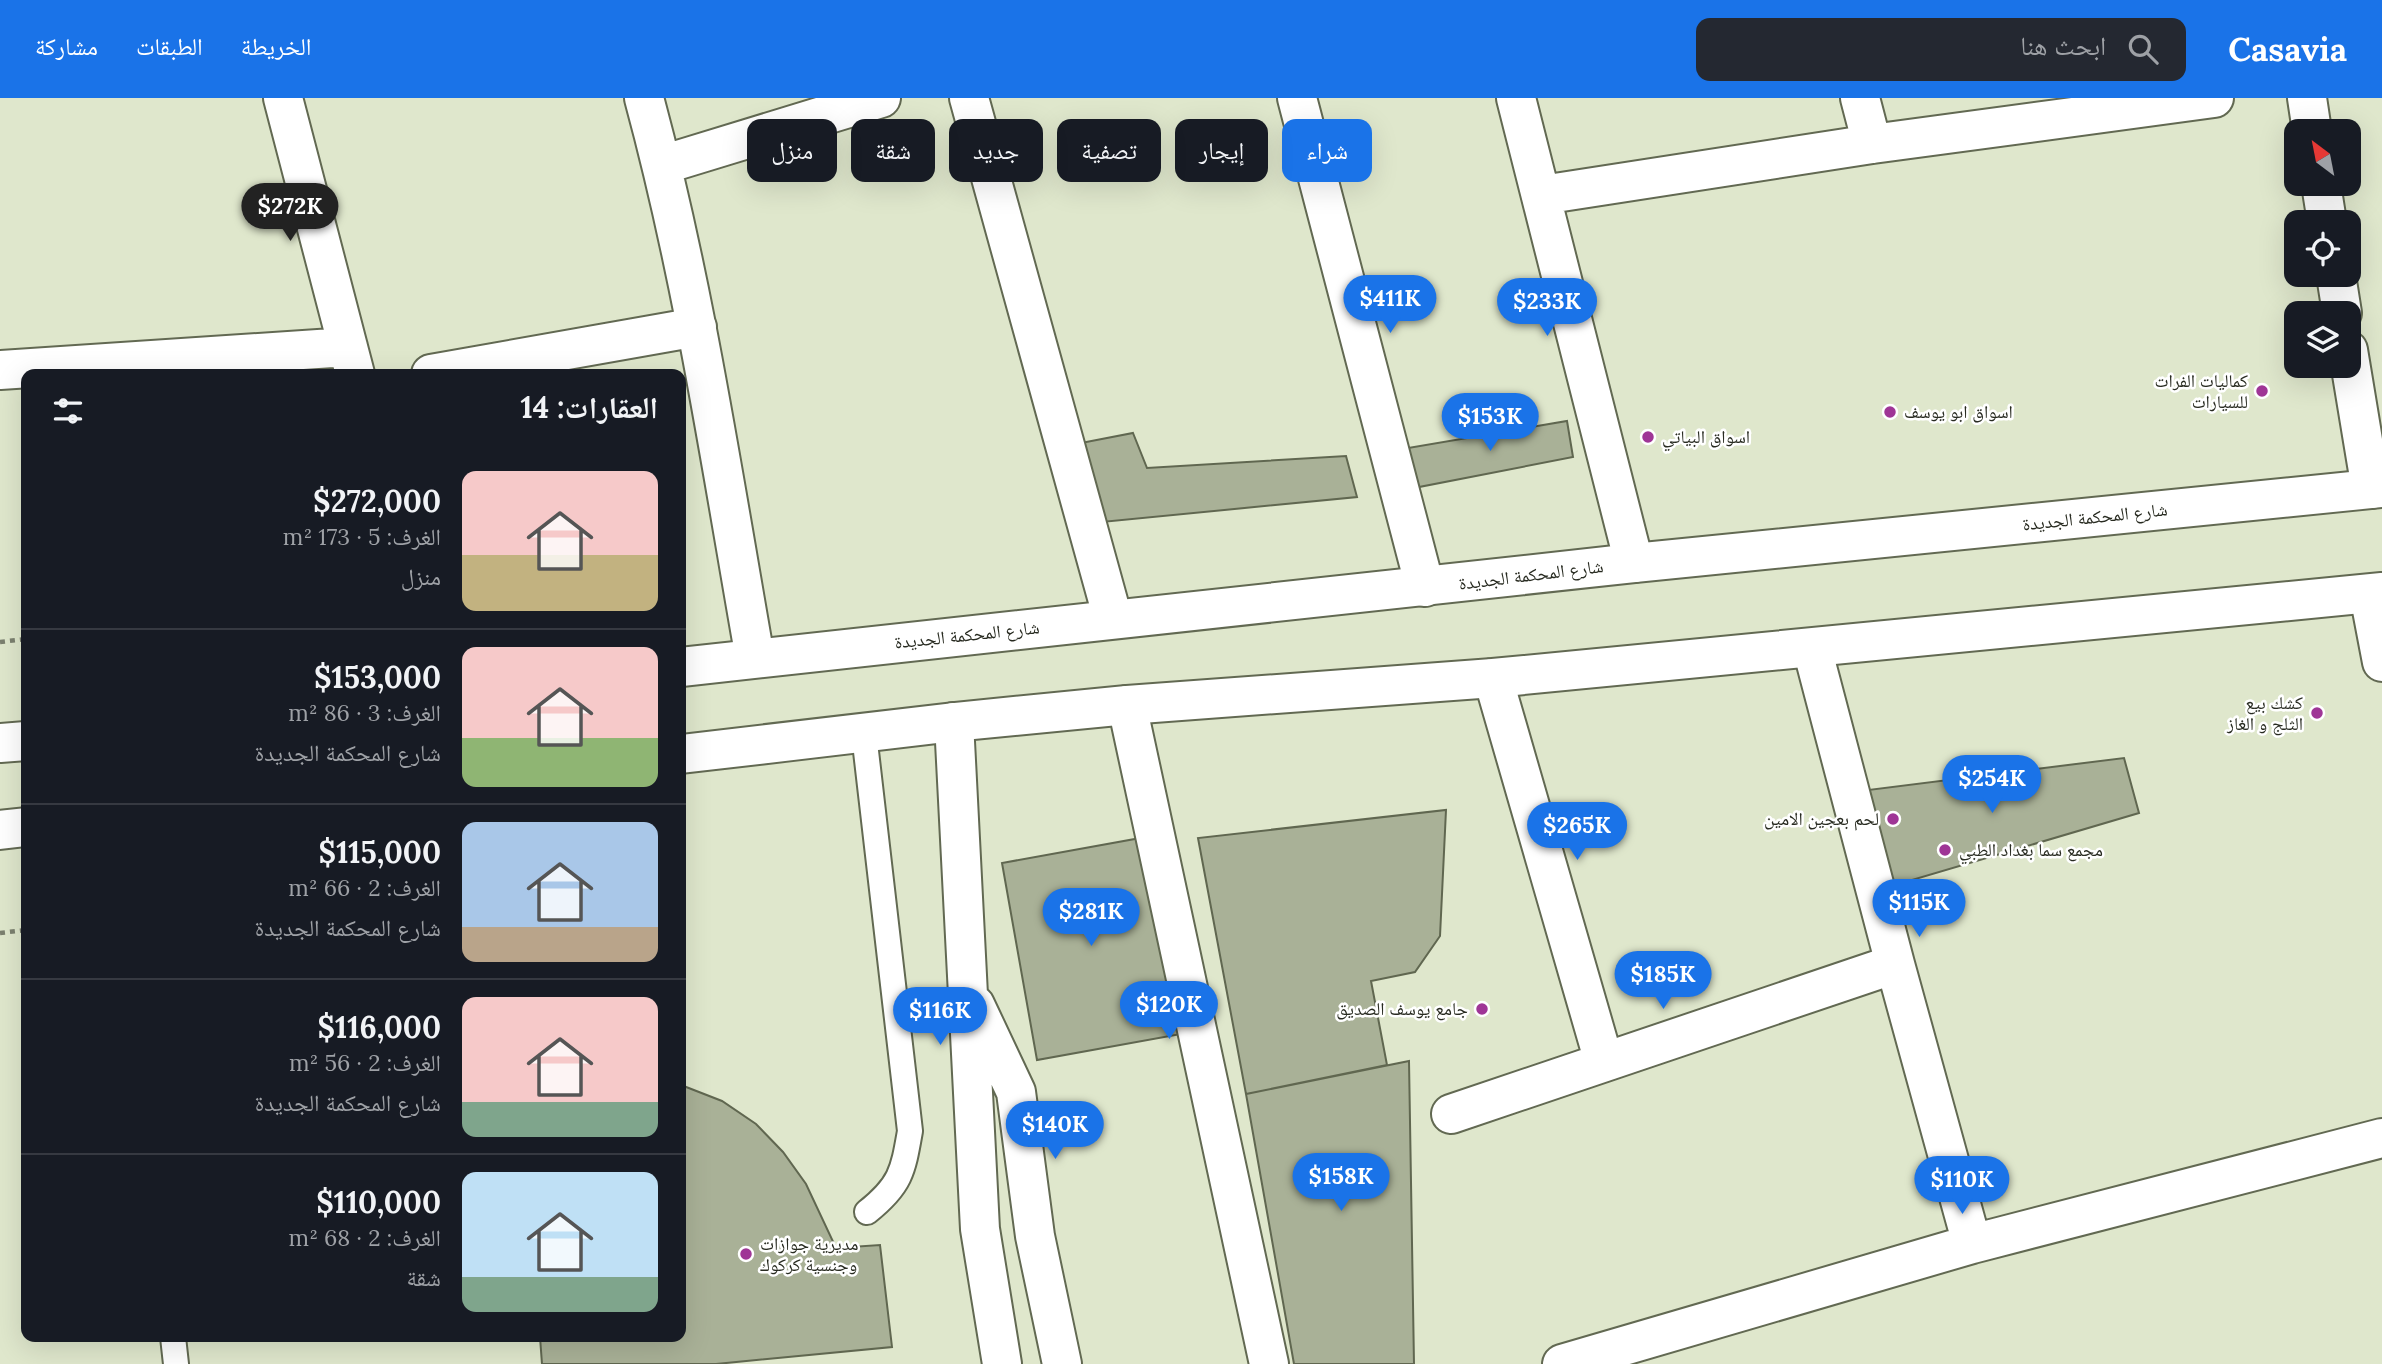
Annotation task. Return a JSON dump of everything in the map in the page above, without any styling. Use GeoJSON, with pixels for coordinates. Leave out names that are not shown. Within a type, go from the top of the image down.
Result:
{"type":"FeatureCollection","features":[{"type":"Feature","properties":{"kind":"street"},"geometry":{"type":"LineString","coordinates":[[39,369],[351,361],[283,98]]}},
{"type":"Feature","properties":{"kind":"street"},"geometry":{"type":"LineString","coordinates":[[644,98],[662,165],[697,327],[755,658]]}},
{"type":"Feature","properties":{"kind":"street"},"geometry":{"type":"LineString","coordinates":[[662,165],[881,98]]}},
{"type":"Feature","properties":{"kind":"street"},"geometry":{"type":"LineString","coordinates":[[969,98],[1113,619]]}},
{"type":"Feature","properties":{"kind":"street"},"geometry":{"type":"LineString","coordinates":[[1297,98],[1425,587]]}},
{"type":"Feature","properties":{"kind":"street"},"geometry":{"type":"LineString","coordinates":[[1516,98],[1634,563]]}},
{"type":"Feature","properties":{"kind":"street"},"geometry":{"type":"LineString","coordinates":[[1860,98],[1872,144]]}},
{"type":"Feature","properties":{"kind":"street"},"geometry":{"type":"LineString","coordinates":[[1542,195],[1872,144],[2214,98]]}},
{"type":"Feature","properties":{"kind":"street"},"geometry":{"type":"LineString","coordinates":[[2307,98],[2310,119]]}},
{"type":"Feature","properties":{"kind":"street"},"geometry":{"type":"LineString","coordinates":[[459,369],[697,327]]}},
{"type":"Feature","properties":{"kind":"street"},"geometry":{"type":"LineString","coordinates":[[0,370],[21,369]]}},
{"type":"Feature","properties":{"kind":"street"},"geometry":{"type":"LineString","coordinates":[[2354,378],[2377,489]]}},
{"type":"Feature","properties":{"kind":"street","name":"شارع المحكمة الجديدة"},"geometry":{"type":"LineString","coordinates":[[686,666],[1634,563],[2377,489]]}},
{"type":"Feature","properties":{"kind":"street"},"geometry":{"type":"LineString","coordinates":[[686,753],[1127,705],[1493,678],[2376,593],[2382,662]]}},
{"type":"Feature","properties":{"kind":"street"},"geometry":{"type":"LineString","coordinates":[[1812,648],[1972,1244]]}},
{"type":"Feature","properties":{"kind":"street"},"geometry":{"type":"LineString","coordinates":[[1493,678],[1604,1062]]}},
{"type":"Feature","properties":{"kind":"street"},"geometry":{"type":"LineString","coordinates":[[1127,705],[1269,1364]]}},
{"type":"Feature","properties":{"kind":"street"},"geometry":{"type":"LineString","coordinates":[[954,722],[980,1229],[1002,1364]]}},
{"type":"Feature","properties":{"kind":"street"},"geometry":{"type":"LineString","coordinates":[[0,743],[21,741]]}},
{"type":"Feature","properties":{"kind":"street"},"geometry":{"type":"LineString","coordinates":[[0,830],[21,828]]}},
{"type":"Feature","properties":{"kind":"street"},"geometry":{"type":"LineString","coordinates":[[1451,1114],[1895,964]]}},
{"type":"Feature","properties":{"kind":"street"},"geometry":{"type":"LineString","coordinates":[[966,985],[1016,1092],[1035,1236],[1062,1364]]}},
{"type":"Feature","properties":{"kind":"street"},"geometry":{"type":"LineString","coordinates":[[1562,1364],[1972,1244],[2382,1138]]}},
{"type":"Feature","properties":{"kind":"lane"},"geometry":{"type":"LineString","coordinates":[[864,733],[910,1130],[902,1172],[886,1197],[867,1212]]}},
{"type":"Feature","properties":{"kind":"lane"},"geometry":{"type":"LineString","coordinates":[[174,1342],[176,1364]]}},
{"type":"Feature","properties":{"kind":"path"},"geometry":{"type":"LineString","coordinates":[[0,642],[21,640]]}},
{"type":"Feature","properties":{"kind":"path"},"geometry":{"type":"LineString","coordinates":[[0,933],[21,931]]}},
{"type":"Feature","properties":{"kind":"building"},"geometry":{"type":"Polygon","coordinates":[[[1567,421],[1573,457],[1419,487],[1408,448],[1567,421]]]}},
{"type":"Feature","properties":{"kind":"building"},"geometry":{"type":"Polygon","coordinates":[[[1133,433],[1147,468],[1346,456],[1357,497],[1102,522],[1081,443],[1133,433]]]}},
{"type":"Feature","properties":{"kind":"building","name":"مجمع سما بغداد الطبي"},"geometry":{"type":"Polygon","coordinates":[[[2124,758],[2139,813],[1885,888],[1868,790],[2124,758]]]}},
{"type":"Feature","properties":{"kind":"building"},"geometry":{"type":"Polygon","coordinates":[[[1446,810],[1440,936],[1415,972],[1371,981],[1387,1065],[1246,1094],[1198,838],[1446,810]]]}},
{"type":"Feature","properties":{"kind":"building"},"geometry":{"type":"Polygon","coordinates":[[[1146,837],[1181,1034],[1037,1060],[1002,863],[1146,837]]]}},
{"type":"Feature","properties":{"kind":"building"},"geometry":{"type":"Polygon","coordinates":[[[1409,1061],[1414,1364],[1294,1364],[1246,1094],[1409,1061]]]}},
{"type":"Feature","properties":{"kind":"building"},"geometry":{"type":"Polygon","coordinates":[[[686,1087],[722,1101],[756,1124],[783,1152],[806,1184],[836,1248],[880,1245],[892,1347],[716,1364],[542,1364],[540,1342],[686,1342],[686,1087]]]}},
{"type":"Feature","properties":{"kind":"place","name":"كماليات الفرات للسيارات"},"geometry":{"type":"Point","coordinates":[2262,391]}},
{"type":"Feature","properties":{"kind":"place","name":"اسواق ابو يوسف"},"geometry":{"type":"Point","coordinates":[1890,412]}},
{"type":"Feature","properties":{"kind":"place","name":"اسواق البياتي"},"geometry":{"type":"Point","coordinates":[1648,437]}},
{"type":"Feature","properties":{"kind":"place","name":"كشك بيع الثلج و الغاز"},"geometry":{"type":"Point","coordinates":[2317,713]}},
{"type":"Feature","properties":{"kind":"place","name":"لحم بعجين الامين"},"geometry":{"type":"Point","coordinates":[1893,819]}},
{"type":"Feature","properties":{"kind":"place","name":"مجمع سما بغداد الطبي"},"geometry":{"type":"Point","coordinates":[1945,850]}},
{"type":"Feature","properties":{"kind":"place","name":"جامع يوسف الصديق"},"geometry":{"type":"Point","coordinates":[1482,1009]}},
{"type":"Feature","properties":{"kind":"place","name":"مديرية جوازات وجنسية كركوك"},"geometry":{"type":"Point","coordinates":[746,1254]}}]}
